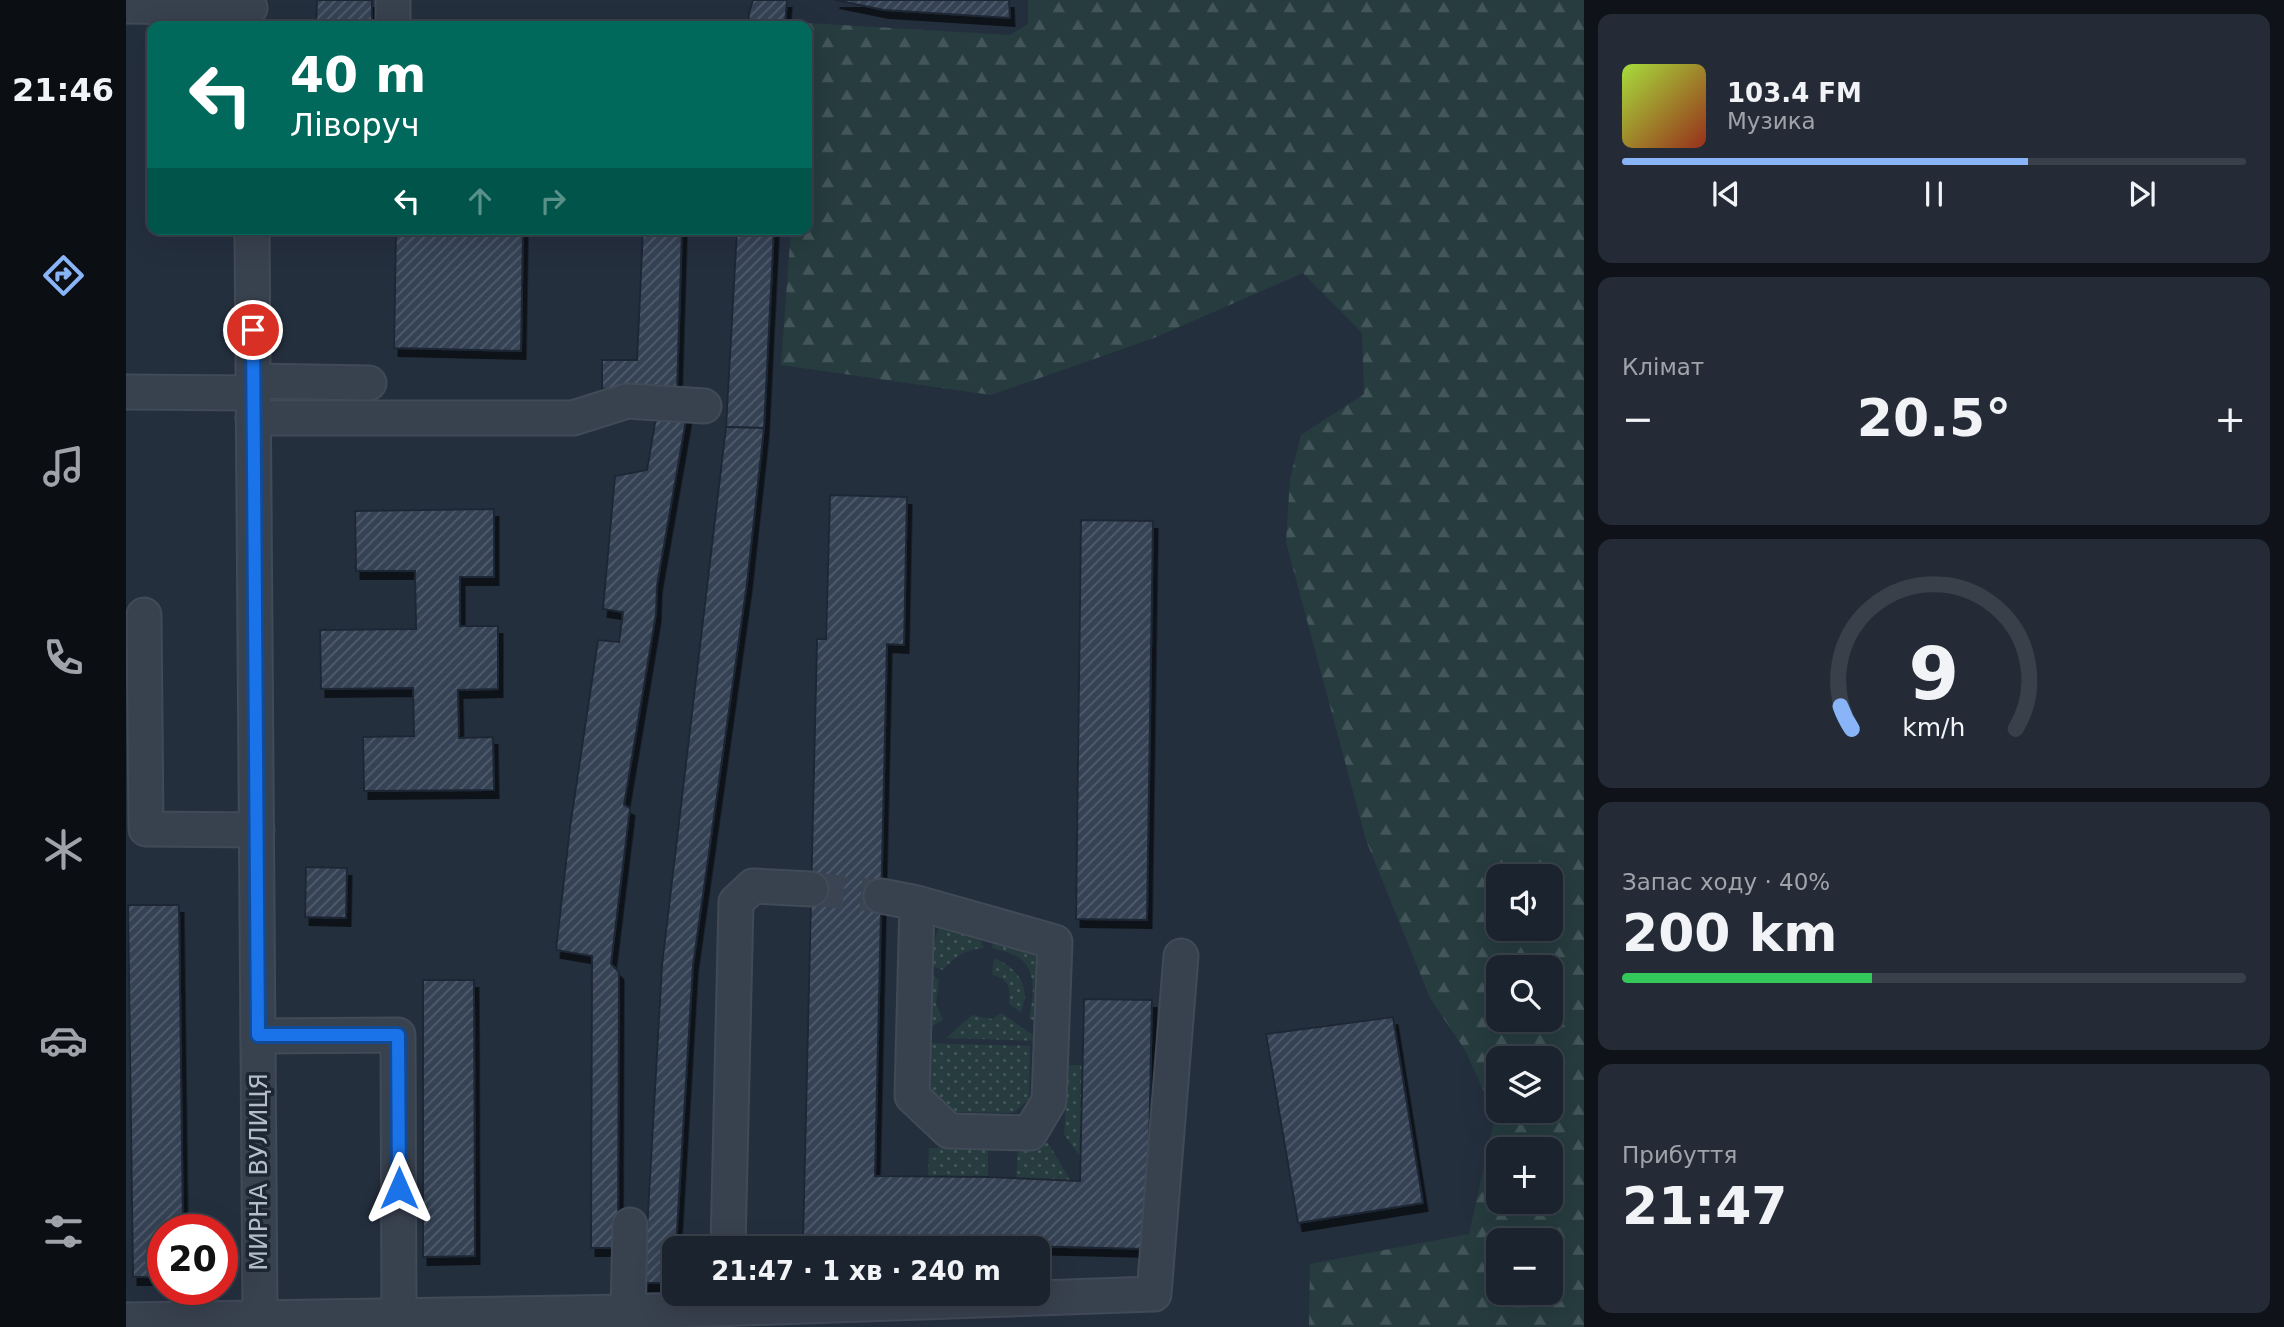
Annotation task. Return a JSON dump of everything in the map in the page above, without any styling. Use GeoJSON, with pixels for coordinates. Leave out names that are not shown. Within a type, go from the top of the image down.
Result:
{"type":"FeatureCollection","features":[{"type":"Feature","properties":{"kind":"street"},"geometry":{"type":"LineString","coordinates":[[393,0],[393,21]]}},
{"type":"Feature","properties":{"kind":"street"},"geometry":{"type":"LineString","coordinates":[[126,6],[250,11]]}},
{"type":"Feature","properties":{"kind":"street","name":"МИРНА ВУЛИЦЯ"},"geometry":{"type":"LineString","coordinates":[[251,235],[257,830],[258,1322]]}},
{"type":"Feature","properties":{"kind":"street"},"geometry":{"type":"LineString","coordinates":[[253,397],[369,383]]}},
{"type":"Feature","properties":{"kind":"street"},"geometry":{"type":"LineString","coordinates":[[126,393],[253,397],[573,418],[627,401],[704,406]]}},
{"type":"Feature","properties":{"kind":"street"},"geometry":{"type":"LineString","coordinates":[[144,615],[136,829],[257,830]]}},
{"type":"Feature","properties":{"kind":"street"},"geometry":{"type":"LineString","coordinates":[[728,1236],[736,902],[753,886],[811,889]]}},
{"type":"Feature","properties":{"kind":"street"},"geometry":{"type":"LineString","coordinates":[[881,896],[917,903],[1055,942],[1049,1101],[1030,1133],[949,1132],[912,1097],[917,903]]}},
{"type":"Feature","properties":{"kind":"street"},"geometry":{"type":"LineString","coordinates":[[126,1320],[258,1322],[400,1315],[727,1310],[1154,1294],[1181,956]]}},
{"type":"Feature","properties":{"kind":"street"},"geometry":{"type":"LineString","coordinates":[[258,1035],[398,1035],[400,1315]]}},
{"type":"Feature","properties":{"kind":"street"},"geometry":{"type":"LineString","coordinates":[[628,1312],[630,1225]]}},
{"type":"Feature","properties":{"kind":"green space"},"geometry":{"type":"Polygon","coordinates":[[[1028,0],[1584,0],[1584,1327],[1309,1327],[1310,1264],[1469,1234],[1486,1157],[1486,1214],[1563,1214],[1563,1137],[1490,1137],[1493,1123],[1563,1123],[1563,1046],[1486,1046],[1486,1096],[1465,1050],[1430,998],[1366,840],[1286,542],[1290,479],[1301,435],[1364,394],[1362,333],[1303,273],[1154,338],[991,395],[781,365],[791,235],[812,235],[812,23],[1010,35],[1028,24],[1028,0]]]}},
{"type":"Feature","properties":{"kind":"green space"},"geometry":{"type":"Polygon","coordinates":[[[956,925],[976,931],[984,948],[961,954],[943,970],[927,964],[939,927],[956,925]]]}},
{"type":"Feature","properties":{"kind":"green space"},"geometry":{"type":"Polygon","coordinates":[[[994,935],[1038,952],[1043,963],[1041,1024],[1029,1018],[1033,989],[1028,968],[1017,957],[992,948],[994,935]]]}},
{"type":"Feature","properties":{"kind":"green space"},"geometry":{"type":"Polygon","coordinates":[[[994,958],[1009,967],[1020,979],[1025,994],[1021,1012],[1009,1004],[1010,993],[1005,981],[992,975],[994,958]]]}},
{"type":"Feature","properties":{"kind":"green space"},"geometry":{"type":"Polygon","coordinates":[[[927,973],[939,980],[936,1004],[943,1020],[930,1027],[927,973]]]}},
{"type":"Feature","properties":{"kind":"green space"},"geometry":{"type":"Polygon","coordinates":[[[1001,1013],[1042,1041],[946,1038],[972,1015],[992,1019],[1001,1013]]]}},
{"type":"Feature","properties":{"kind":"green space"},"geometry":{"type":"Polygon","coordinates":[[[922,1043],[1030,1046],[1029,1099],[1013,1113],[943,1112],[920,1091],[922,1043]]]}},
{"type":"Feature","properties":{"kind":"green space"},"geometry":{"type":"Polygon","coordinates":[[[1069,1065],[1083,1065],[1081,1158],[1064,1134],[1069,1065]]]}},
{"type":"Feature","properties":{"kind":"green space"},"geometry":{"type":"Polygon","coordinates":[[[1048,1143],[1071,1181],[1016,1180],[1018,1150],[1048,1143]]]}},
{"type":"Feature","properties":{"kind":"green space"},"geometry":{"type":"Polygon","coordinates":[[[929,1148],[988,1148],[988,1177],[928,1177],[929,1148]]]}},
{"type":"Feature","properties":{"kind":"building"},"geometry":{"type":"Polygon","coordinates":[[[317,0],[372,0],[372,21],[316,21],[317,0]]]}},
{"type":"Feature","properties":{"kind":"building"},"geometry":{"type":"Polygon","coordinates":[[[753,0],[787,0],[785,21],[748,21],[753,0]]]}},
{"type":"Feature","properties":{"kind":"building"},"geometry":{"type":"Polygon","coordinates":[[[835,0],[1009,0],[1010,18],[884,10],[835,0]]]}},
{"type":"Feature","properties":{"kind":"building"},"geometry":{"type":"Polygon","coordinates":[[[396,235],[523,235],[521,351],[394,348],[396,235]]]}},
{"type":"Feature","properties":{"kind":"building"},"geometry":{"type":"Polygon","coordinates":[[[643,235],[682,235],[677,391],[602,389],[602,360],[637,360],[643,235]]]}},
{"type":"Feature","properties":{"kind":"building"},"geometry":{"type":"Polygon","coordinates":[[[737,235],[774,235],[764,428],[726,427],[737,235]]]}},
{"type":"Feature","properties":{"kind":"building"},"geometry":{"type":"Polygon","coordinates":[[[657,411],[687,414],[657,585],[656,614],[624,805],[630,808],[611,964],[619,972],[618,1248],[591,1248],[592,956],[556,950],[570,827],[598,640],[619,642],[623,612],[603,609],[615,476],[647,470],[657,411]]]}},
{"type":"Feature","properties":{"kind":"building"},"geometry":{"type":"Polygon","coordinates":[[[726,427],[764,428],[747,583],[693,965],[677,1236],[662,1236],[662,1283],[644,1283],[662,965],[726,427]]]}},
{"type":"Feature","properties":{"kind":"building"},"geometry":{"type":"Polygon","coordinates":[[[830,495],[907,497],[904,645],[887,644],[875,1176],[1080,1181],[1084,999],[1152,1000],[1147,1249],[1050,1247],[1050,1236],[803,1236],[817,639],[826,639],[830,495]]]}},
{"type":"Feature","properties":{"kind":"building"},"geometry":{"type":"Polygon","coordinates":[[[494,509],[494,577],[460,577],[460,626],[498,626],[498,689],[458,690],[459,738],[493,737],[494,790],[364,791],[363,737],[414,736],[413,688],[321,689],[320,630],[416,629],[415,571],[356,571],[355,511],[494,509]]]}},
{"type":"Feature","properties":{"kind":"building"},"geometry":{"type":"Polygon","coordinates":[[[1081,520],[1153,521],[1147,920],[1076,919],[1081,520]]]}},
{"type":"Feature","properties":{"kind":"building"},"geometry":{"type":"Polygon","coordinates":[[[306,867],[347,868],[346,918],[305,917],[306,867]]]}},
{"type":"Feature","properties":{"kind":"building"},"geometry":{"type":"Polygon","coordinates":[[[128,905],[179,905],[183,1214],[147,1214],[147,1277],[133,1277],[128,905]]]}},
{"type":"Feature","properties":{"kind":"building"},"geometry":{"type":"Polygon","coordinates":[[[423,980],[474,980],[475,1256],[423,1257],[423,980]]]}},
{"type":"Feature","properties":{"kind":"building"},"geometry":{"type":"Polygon","coordinates":[[[1393,1017],[1423,1203],[1298,1223],[1266,1034],[1393,1017]]]}},
{"type":"Feature","properties":{"kind":"tunnel"},"geometry":{"type":"LineString","coordinates":[[811,889],[881,896]]}},
{"type":"Feature","properties":{"kind":"route"},"geometry":{"type":"LineString","coordinates":[[253,330],[258,1035],[398,1035],[399,1188]]}}]}
